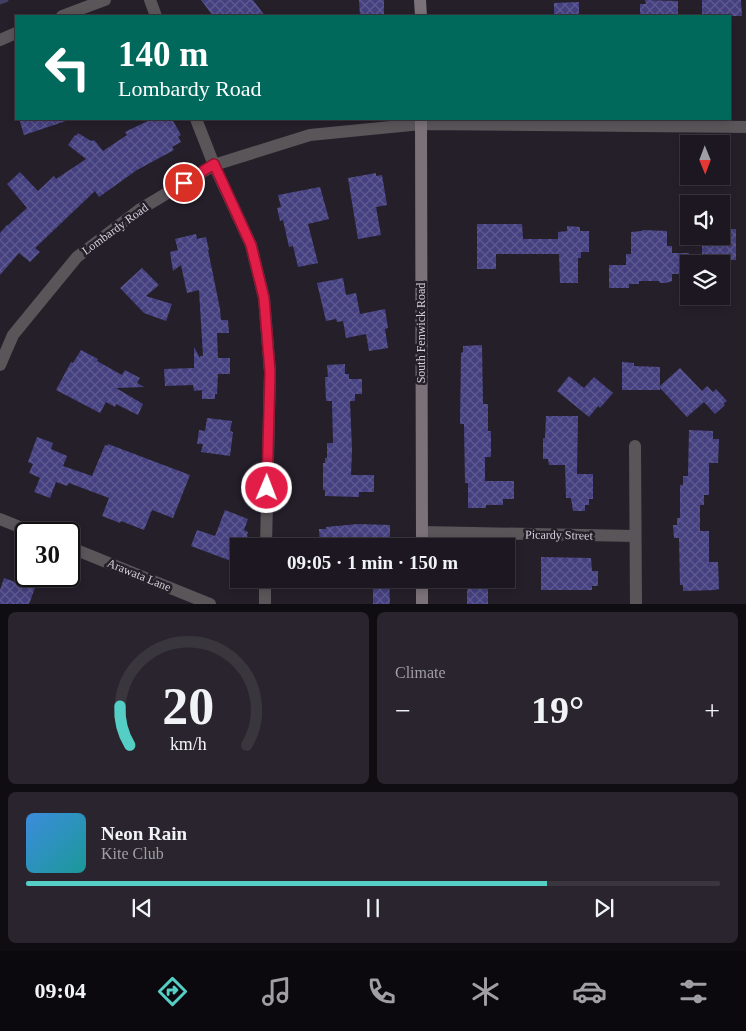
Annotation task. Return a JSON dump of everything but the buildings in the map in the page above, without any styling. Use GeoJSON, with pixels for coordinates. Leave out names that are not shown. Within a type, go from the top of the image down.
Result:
{"type":"FeatureCollection","features":[{"type":"Feature","properties":{"kind":"street"},"geometry":{"type":"LineString","coordinates":[[65,15],[105,0]]}},
{"type":"Feature","properties":{"kind":"street"},"geometry":{"type":"LineString","coordinates":[[150,0],[156,15]]}},
{"type":"Feature","properties":{"kind":"street"},"geometry":{"type":"LineString","coordinates":[[420,0],[420,15]]}},
{"type":"Feature","properties":{"kind":"street"},"geometry":{"type":"LineString","coordinates":[[0,40],[15,33]]}},
{"type":"Feature","properties":{"kind":"street"},"geometry":{"type":"LineString","coordinates":[[196,120],[251,245],[264,298],[270,372],[266,538]]}},
{"type":"Feature","properties":{"kind":"street","name":"Lombardy Road"},"geometry":{"type":"LineString","coordinates":[[0,365],[13,335],[77,257],[139,210],[214,164],[310,135],[421,121],[746,127]]}},
{"type":"Feature","properties":{"kind":"street","name":"South Fenwick Road"},"geometry":{"type":"LineString","coordinates":[[421,121],[422,538]]}},
{"type":"Feature","properties":{"kind":"street"},"geometry":{"type":"LineString","coordinates":[[636,446],[636,604]]}},
{"type":"Feature","properties":{"kind":"street"},"geometry":{"type":"LineString","coordinates":[[0,519],[15,525]]}},
{"type":"Feature","properties":{"kind":"street","name":"Picardy Street"},"geometry":{"type":"LineString","coordinates":[[422,532],[635,536]]}},
{"type":"Feature","properties":{"kind":"street","name":"Arawata Lane"},"geometry":{"type":"LineString","coordinates":[[80,551],[210,604]]}},
{"type":"Feature","properties":{"kind":"street"},"geometry":{"type":"LineString","coordinates":[[264,604],[265,588]]}},
{"type":"Feature","properties":{"kind":"street"},"geometry":{"type":"LineString","coordinates":[[422,588],[422,604]]}},
{"type":"Feature","properties":{"kind":"waterway"},"geometry":{"type":"LineString","coordinates":[[0,2],[6,0]]}},
{"type":"Feature","properties":{"kind":"route"},"geometry":{"type":"LineString","coordinates":[[184,183],[214,164],[251,245],[264,298],[270,372],[267,488]]}}]}
